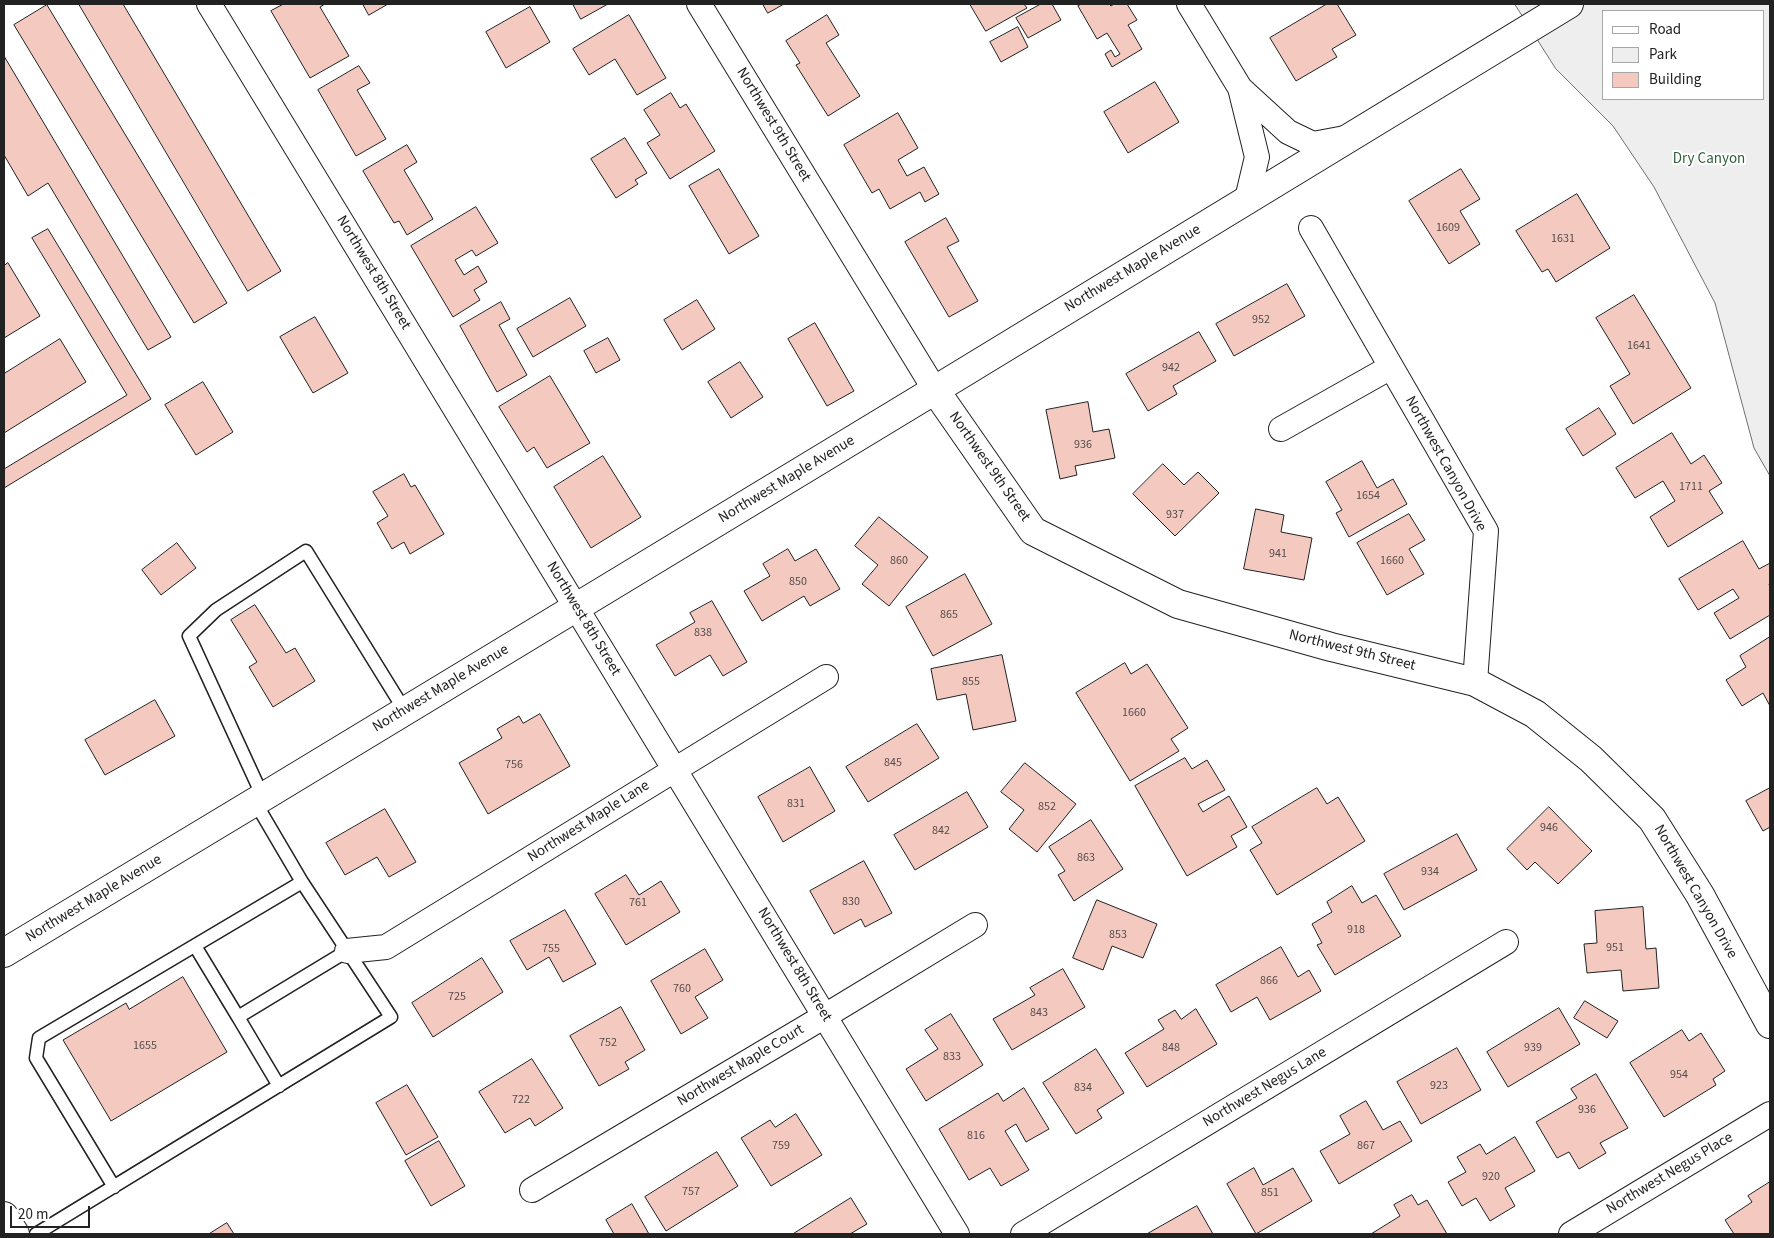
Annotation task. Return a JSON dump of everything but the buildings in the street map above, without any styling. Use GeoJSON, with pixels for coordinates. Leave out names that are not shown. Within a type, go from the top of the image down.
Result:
{"type":"FeatureCollection","features":[{"type":"Feature","properties":{"kind":"main road","name":"Northwest Maple Avenue"},"geometry":{"type":"LineString","coordinates":[[4,953],[1569,4]]}},
{"type":"Feature","properties":{"kind":"main road","name":"Northwest 9th Street"},"geometry":{"type":"LineString","coordinates":[[935,390],[1033,531],[1178,604],[1331,647],[1475,682]]}},
{"type":"Feature","properties":{"kind":"main road","name":"Northwest Canyon Drive"},"geometry":{"type":"LineString","coordinates":[[1475,682],[1535,714],[1591,759],[1652,819],[1700,895],[1770,1024]]}},
{"type":"Feature","properties":{"kind":"main road"},"geometry":{"type":"LineString","coordinates":[[4,1216],[15,1234]]}},
{"type":"Feature","properties":{"kind":"street","name":"Northwest 8th Street"},"geometry":{"type":"LineString","coordinates":[[209,4],[957,1234]]}},
{"type":"Feature","properties":{"kind":"street","name":"Northwest 9th Street"},"geometry":{"type":"LineString","coordinates":[[699,4],[935,390]]}},
{"type":"Feature","properties":{"kind":"street"},"geometry":{"type":"LineString","coordinates":[[1189,4],[1240,88],[1288,132],[1313,144],[1347,138]]}},
{"type":"Feature","properties":{"kind":"street"},"geometry":{"type":"LineString","coordinates":[[1240,88],[1257,157],[1246,199]]}},
{"type":"Feature","properties":{"kind":"street","name":"Northwest Canyon Drive"},"geometry":{"type":"LineString","coordinates":[[1311,228],[1486,531],[1475,682]]}},
{"type":"Feature","properties":{"kind":"street"},"geometry":{"type":"LineString","coordinates":[[1281,429],[1391,367]]}},
{"type":"Feature","properties":{"kind":"street","name":"Northwest Maple Lane"},"geometry":{"type":"LineString","coordinates":[[347,950],[386,947],[826,677]]}},
{"type":"Feature","properties":{"kind":"street","name":"Northwest Maple Court"},"geometry":{"type":"LineString","coordinates":[[532,1190],[975,925]]}},
{"type":"Feature","properties":{"kind":"street","name":"Northwest Negus Lane"},"geometry":{"type":"LineString","coordinates":[[1022,1234],[1506,942]]}},
{"type":"Feature","properties":{"kind":"street","name":"Northwest Negus Place"},"geometry":{"type":"LineString","coordinates":[[1571,1234],[1770,1114]]}},
{"type":"Feature","properties":{"kind":"lane"},"geometry":{"type":"LineString","coordinates":[[36,1234],[391,1017],[302,882],[259,800],[189,636],[216,610],[306,551],[405,711]]}},
{"type":"Feature","properties":{"kind":"lane"},"geometry":{"type":"LineString","coordinates":[[114,1187],[36,1058],[39,1038],[302,882]]}},
{"type":"Feature","properties":{"kind":"lane"},"geometry":{"type":"LineString","coordinates":[[195,946],[278,1086]]}},
{"type":"Feature","properties":{"kind":"lane"},"geometry":{"type":"LineString","coordinates":[[238,1018],[347,950]]}},
{"type":"Feature","properties":{"kind":"green space","name":"Dry Canyon"},"geometry":{"type":"Polygon","coordinates":[[[1515,4],[1770,4],[1770,476],[1754,448],[1715,303],[1654,187],[1613,126],[1556,69],[1515,4]]]}}]}
